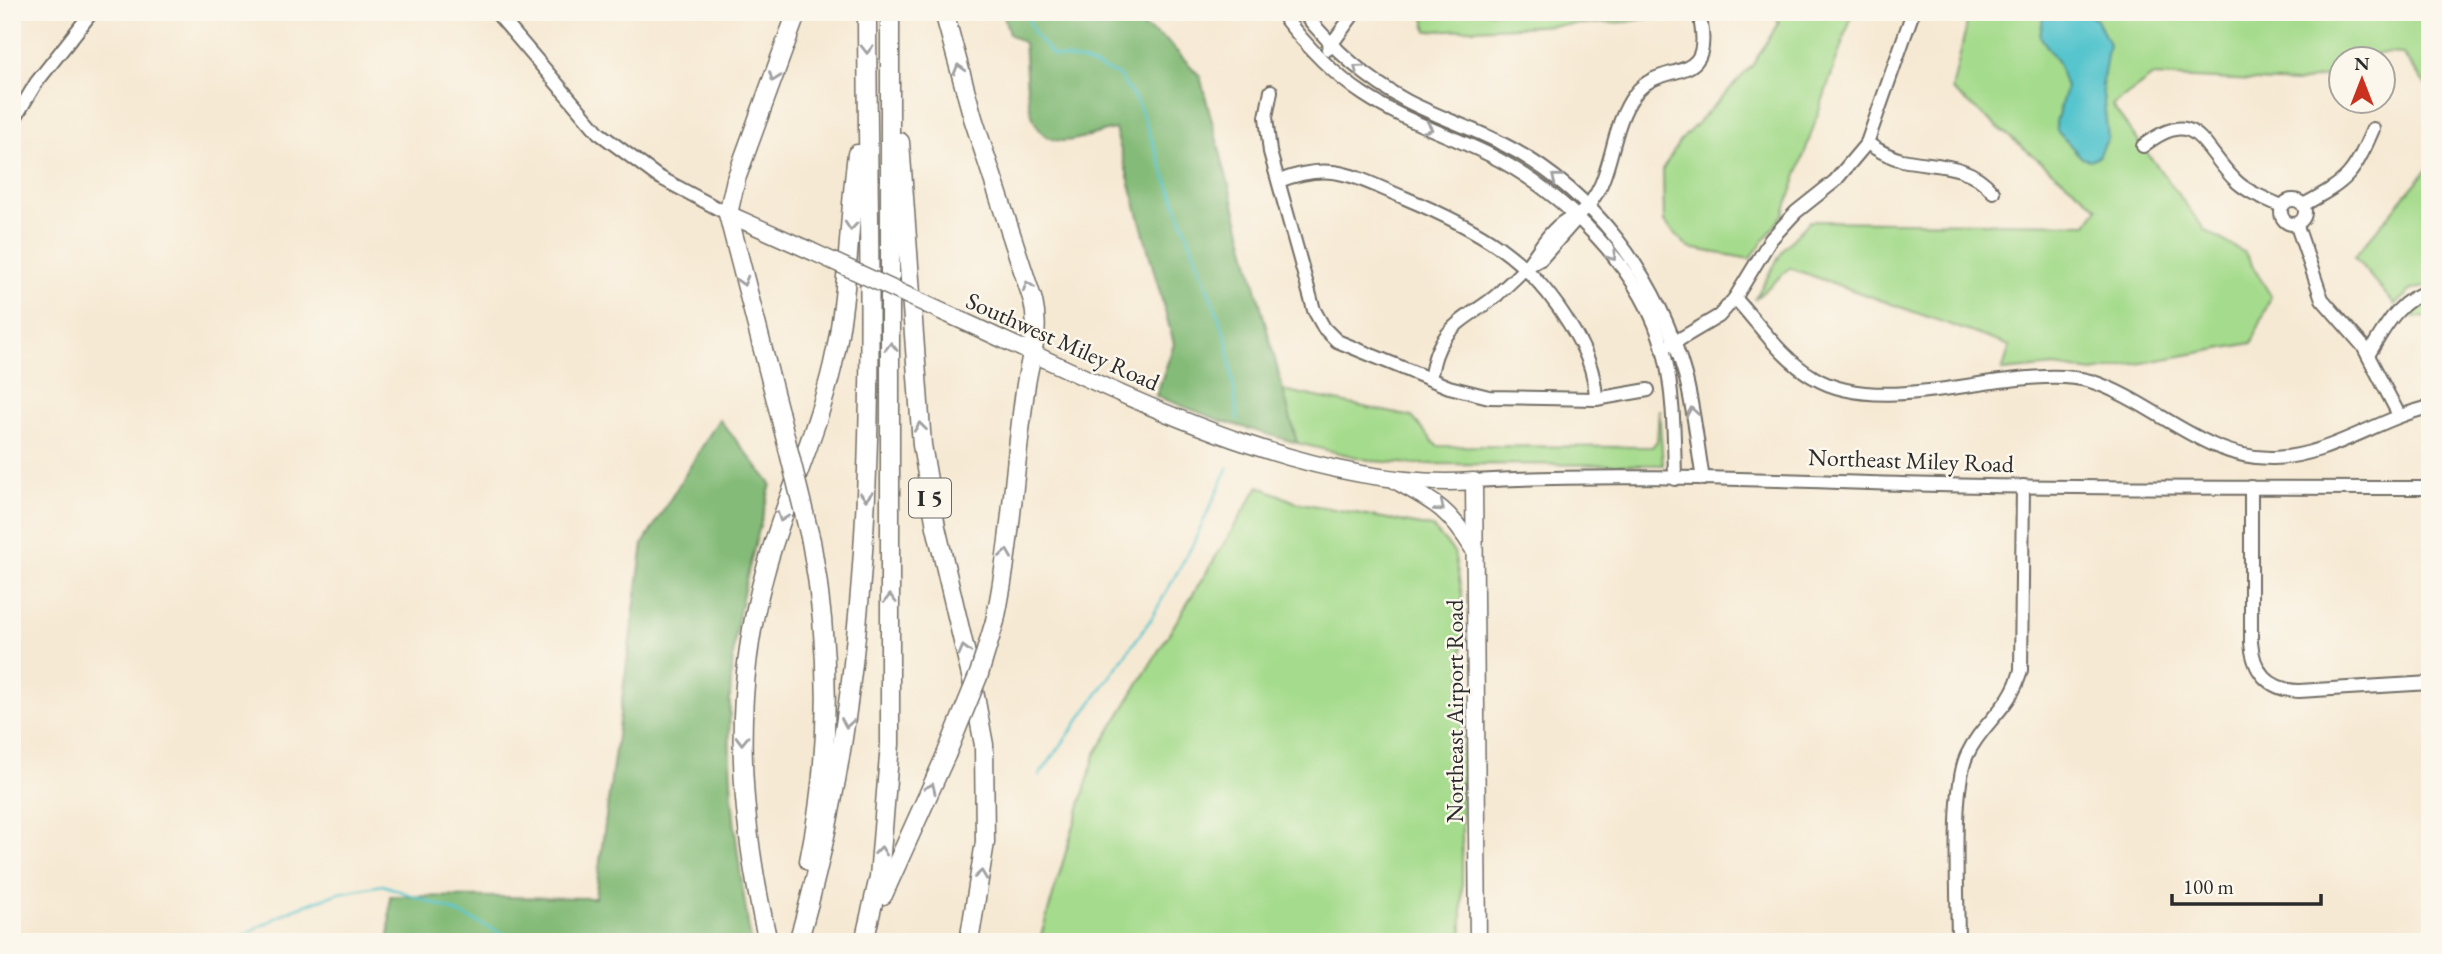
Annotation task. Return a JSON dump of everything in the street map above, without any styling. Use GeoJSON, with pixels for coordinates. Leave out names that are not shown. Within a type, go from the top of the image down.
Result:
{"type":"FeatureCollection","features":[{"type":"Feature","properties":{"kind":"highway"},"geometry":{"type":"LineString","coordinates":[[797,12],[736,179],[728,214],[811,541],[820,591],[827,696],[822,780],[806,875],[806,913]]}},
{"type":"Feature","properties":{"kind":"highway"},"geometry":{"type":"LineString","coordinates":[[798,942],[817,879],[844,744],[863,581],[867,459],[867,12]]}},
{"type":"Feature","properties":{"kind":"highway","name":"I 5"},"geometry":{"type":"LineString","coordinates":[[864,941],[879,877],[890,744],[890,12]]}},
{"type":"Feature","properties":{"kind":"highway","name":"I 5"},"geometry":{"type":"LineString","coordinates":[[864,941],[946,755],[979,674],[995,621],[1008,546],[1025,388],[1035,353],[1038,329],[1033,301],[974,118],[944,12]]}},
{"type":"Feature","properties":{"kind":"highway","name":"I 5"},"geometry":{"type":"LineString","coordinates":[[890,49],[903,168],[922,445],[936,527],[972,680],[985,755],[985,842],[969,942]]}},
{"type":"Feature","properties":{"kind":"highway"},"geometry":{"type":"LineString","coordinates":[[768,942],[749,851],[743,796],[745,681],[766,568],[834,362],[847,281],[856,162],[867,85]]}},
{"type":"Feature","properties":{"kind":"main road","name":"Southwest Miley Road"},"geometry":{"type":"LineString","coordinates":[[728,214],[1152,407],[1233,439],[1391,478]]}},
{"type":"Feature","properties":{"kind":"main road","name":"Northeast Miley Road"},"geometry":{"type":"LineString","coordinates":[[1391,478],[1474,481]]}},
{"type":"Feature","properties":{"kind":"main road"},"geometry":{"type":"LineString","coordinates":[[1391,478],[1437,503],[1456,522],[1475,553]]}},
{"type":"Feature","properties":{"kind":"main road","name":"Northeast Airport Road"},"geometry":{"type":"LineString","coordinates":[[1474,481],[1478,942]]}},
{"type":"Feature","properties":{"kind":"street"},"geometry":{"type":"LineString","coordinates":[[12,123],[36,83],[92,12]]}},
{"type":"Feature","properties":{"kind":"street"},"geometry":{"type":"LineString","coordinates":[[496,12],[598,133],[657,176],[728,214]]}},
{"type":"Feature","properties":{"kind":"street"},"geometry":{"type":"LineString","coordinates":[[1280,12],[1321,58],[1363,94],[1406,118],[1520,171],[1578,216],[1625,274],[1669,346],[1687,385],[1703,479]]}},
{"type":"Feature","properties":{"kind":"street"},"geometry":{"type":"LineString","coordinates":[[1303,12],[1357,68],[1388,90],[1516,151],[1547,171],[1587,205],[1642,273],[1657,299],[1669,346],[1675,479]]}},
{"type":"Feature","properties":{"kind":"street"},"geometry":{"type":"LineString","coordinates":[[1321,58],[1355,12]]}},
{"type":"Feature","properties":{"kind":"street"},"geometry":{"type":"LineString","coordinates":[[1669,346],[1712,322],[1735,298],[1771,239],[1796,212],[1835,181],[1867,143],[1913,12]]}},
{"type":"Feature","properties":{"kind":"street"},"geometry":{"type":"LineString","coordinates":[[1430,379],[1434,358],[1445,337],[1526,267],[1541,259],[1587,205],[1608,169],[1613,136],[1623,113],[1641,87],[1652,78],[1682,71],[1697,61],[1704,52],[1701,24]]}},
{"type":"Feature","properties":{"kind":"street"},"geometry":{"type":"LineString","coordinates":[[1271,91],[1266,129],[1314,310],[1324,328],[1353,350],[1465,392],[1489,397],[1596,399],[1648,390]]}},
{"type":"Feature","properties":{"kind":"street"},"geometry":{"type":"LineString","coordinates":[[2143,146],[2166,129],[2187,130],[2202,139],[2240,185],[2281,206],[2285,221],[2297,226]]}},
{"type":"Feature","properties":{"kind":"street"},"geometry":{"type":"LineString","coordinates":[[2373,129],[2358,163],[2346,179],[2305,204],[2297,226],[2322,299],[2368,355],[2399,415]]}},
{"type":"Feature","properties":{"kind":"street"},"geometry":{"type":"LineString","coordinates":[[1867,143],[1895,158],[1954,166],[1986,183],[1993,192]]}},
{"type":"Feature","properties":{"kind":"street"},"geometry":{"type":"LineString","coordinates":[[1279,181],[1311,170],[1328,170],[1352,176],[1474,229],[1526,267],[1564,314],[1593,370],[1596,399]]}},
{"type":"Feature","properties":{"kind":"street"},"geometry":{"type":"LineString","coordinates":[[2281,206],[2292,199],[2305,204]]}},
{"type":"Feature","properties":{"kind":"street"},"geometry":{"type":"LineString","coordinates":[[2368,355],[2401,305],[2430,291]]}},
{"type":"Feature","properties":{"kind":"street"},"geometry":{"type":"LineString","coordinates":[[1735,298],[1797,366],[1812,377],[1844,391],[1878,394],[2021,379],[2073,377],[2106,387],[2218,447],[2259,458],[2276,458],[2317,450],[2399,415],[2430,407]]}},
{"type":"Feature","properties":{"kind":"street","name":"Northeast Miley Road"},"geometry":{"type":"LineString","coordinates":[[1474,481],[1555,477],[1816,479],[2023,486],[2430,488]]}},
{"type":"Feature","properties":{"kind":"street"},"geometry":{"type":"LineString","coordinates":[[1958,942],[1960,775],[1975,740],[2011,698],[2021,670],[2023,486]]}},
{"type":"Feature","properties":{"kind":"street"},"geometry":{"type":"LineString","coordinates":[[2251,487],[2251,642],[2254,665],[2260,674],[2278,688],[2299,691],[2430,683]]}},
{"type":"Feature","properties":{"kind":"green space"},"geometry":{"type":"Polygon","coordinates":[[[1003,12],[1118,12],[1166,40],[1200,76],[1297,443],[1219,420],[1156,396],[1174,344],[1115,129],[1062,141],[1048,137],[1039,129],[1029,102],[1024,43],[1009,34],[1003,12]]]}},
{"type":"Feature","properties":{"kind":"green space"},"geometry":{"type":"Polygon","coordinates":[[[1423,12],[1683,12],[1626,22],[1427,31],[1423,12]]]}},
{"type":"Feature","properties":{"kind":"green space"},"geometry":{"type":"Polygon","coordinates":[[[1771,12],[1853,12],[1784,213],[1750,259],[1689,248],[1664,222],[1663,169],[1679,142],[1752,66],[1779,22],[1771,12]]]}},
{"type":"Feature","properties":{"kind":"green space"},"geometry":{"type":"Polygon","coordinates":[[[2430,12],[2430,91],[2403,54],[2396,54],[2396,46],[2326,46],[2326,76],[2296,83],[2153,76],[2112,106],[2205,230],[2245,253],[2271,296],[2252,343],[2093,372],[2055,366],[2002,371],[2010,346],[1790,268],[1754,300],[1785,247],[1810,221],[2087,224],[2098,208],[1952,90],[1969,14],[2430,12]]]}},
{"type":"Feature","properties":{"kind":"green space"},"geometry":{"type":"Polygon","coordinates":[[[2430,166],[2430,285],[2410,291],[2395,305],[2354,257],[2430,166]]]}},
{"type":"Feature","properties":{"kind":"green space"},"geometry":{"type":"Polygon","coordinates":[[[2430,299],[2430,318],[2404,316],[2413,304],[2430,299]]]}},
{"type":"Feature","properties":{"kind":"green space"},"geometry":{"type":"Polygon","coordinates":[[[1283,390],[1412,417],[1437,446],[1652,447],[1657,441],[1659,409],[1663,465],[1413,464],[1373,461],[1297,443],[1283,390]]]}},
{"type":"Feature","properties":{"kind":"green space"},"geometry":{"type":"Polygon","coordinates":[[[719,419],[771,484],[741,602],[730,700],[729,740],[734,821],[751,942],[389,942],[390,896],[595,898],[643,544],[719,419]]]}},
{"type":"Feature","properties":{"kind":"green space"},"geometry":{"type":"Polygon","coordinates":[[[1259,486],[1295,502],[1432,527],[1454,552],[1462,595],[1462,942],[1039,942],[1095,755],[1259,486]]]}},
{"type":"Feature","properties":{"kind":"water"},"geometry":{"type":"Polygon","coordinates":[[[2044,12],[2085,12],[2097,20],[2109,44],[2102,85],[2108,138],[2099,156],[2090,160],[2082,158],[2057,131],[2056,122],[2066,88],[2058,63],[2040,36],[2044,12]]]}},
{"type":"Feature","properties":{"kind":"waterway"},"geometry":{"type":"LineString","coordinates":[[1026,12],[1034,34],[1054,56],[1083,61],[1118,75],[1138,103],[1227,340],[1238,420]]}},
{"type":"Feature","properties":{"kind":"waterway"},"geometry":{"type":"LineString","coordinates":[[1039,776],[1151,619],[1192,546],[1228,468]]}},
{"type":"Feature","properties":{"kind":"waterway"},"geometry":{"type":"LineString","coordinates":[[231,942],[291,910],[339,893],[383,885],[449,909],[521,942]]}}]}
